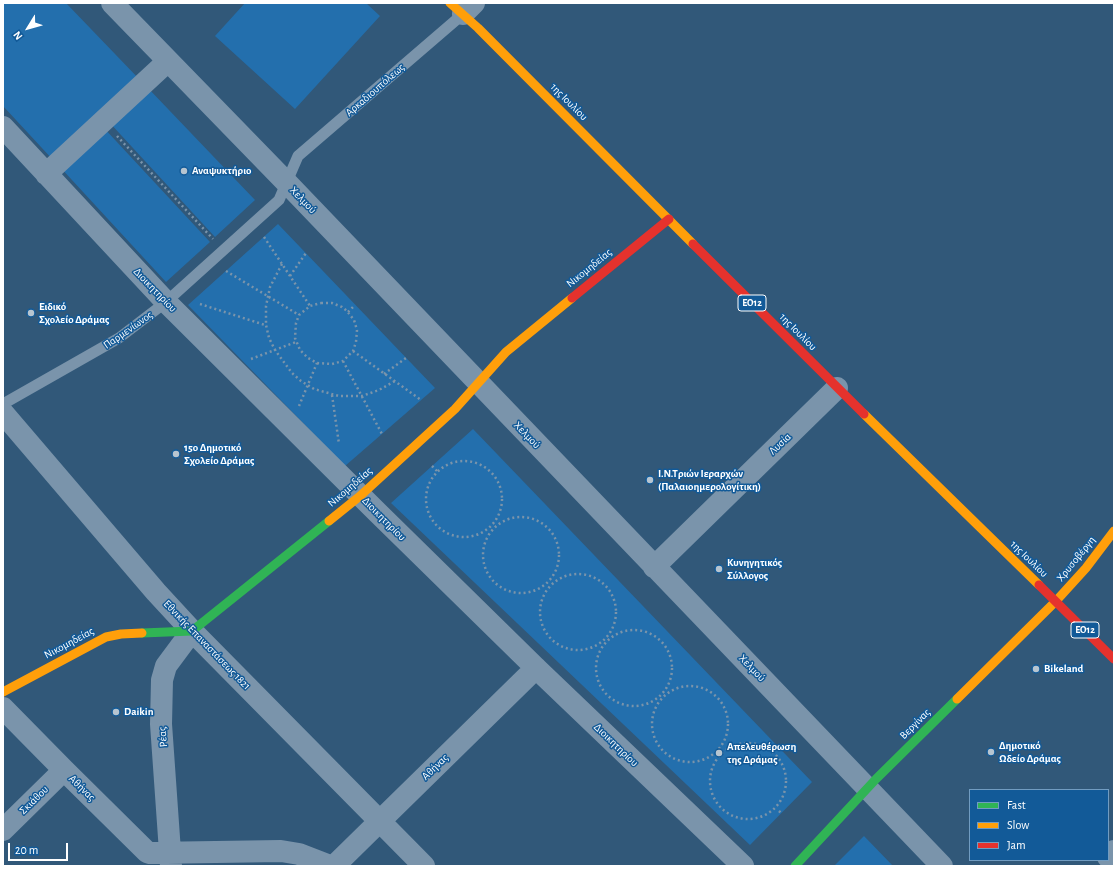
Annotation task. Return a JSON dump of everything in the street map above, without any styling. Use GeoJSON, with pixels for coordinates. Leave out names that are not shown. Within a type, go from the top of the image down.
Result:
{"type":"FeatureCollection","features":[{"type":"Feature","properties":{"kind":"main road","name":"1ης Ιουλίου"},"geometry":{"type":"LineString","coordinates":[[462,7],[837,388],[1114,658]]}},
{"type":"Feature","properties":{"kind":"main road","name":"Νικομηδείας"},"geometry":{"type":"LineString","coordinates":[[3,692],[106,637],[121,634],[192,631],[360,496],[455,409],[509,349],[669,219]]}},
{"type":"Feature","properties":{"kind":"main road","name":"Χρυσοβέργη"},"geometry":{"type":"LineString","coordinates":[[1056,601],[1086,568],[1114,531]]}},
{"type":"Feature","properties":{"kind":"main road","name":"Βεργίνας"},"geometry":{"type":"LineString","coordinates":[[795,866],[867,788],[1056,601]]}},
{"type":"Feature","properties":{"kind":"street","name":"Χελμού"},"geometry":{"type":"LineString","coordinates":[[112,3],[287,183],[942,866]]}},
{"type":"Feature","properties":{"kind":"street"},"geometry":{"type":"LineString","coordinates":[[46,174],[168,61]]}},
{"type":"Feature","properties":{"kind":"street","name":"Διοικητηρίου"},"geometry":{"type":"LineString","coordinates":[[3,126],[166,302],[360,496],[536,668],[743,866]]}},
{"type":"Feature","properties":{"kind":"street","name":"Λυσία"},"geometry":{"type":"LineString","coordinates":[[654,567],[837,388]]}},
{"type":"Feature","properties":{"kind":"street","name":"Εθνικής Επαναστάσεως 1821"},"geometry":{"type":"LineString","coordinates":[[3,413],[151,586],[192,631],[424,866]]}},
{"type":"Feature","properties":{"kind":"street","name":"Ρέας"},"geometry":{"type":"LineString","coordinates":[[171,859],[161,724],[162,680],[166,666],[192,631]]}},
{"type":"Feature","properties":{"kind":"street","name":"Αθήνας"},"geometry":{"type":"LineString","coordinates":[[334,866],[536,668]]}},
{"type":"Feature","properties":{"kind":"street","name":"Αθήνας"},"geometry":{"type":"LineString","coordinates":[[3,708],[147,852],[171,859],[281,850],[299,854],[330,866]]}},
{"type":"Feature","properties":{"kind":"street","name":"Σκιάθου"},"geometry":{"type":"LineString","coordinates":[[3,830],[64,770]]}},
{"type":"Feature","properties":{"kind":"lane","name":"Αρκαδιουπόλεως"},"geometry":{"type":"LineString","coordinates":[[287,183],[298,156],[462,7]]}},
{"type":"Feature","properties":{"kind":"lane","name":"Παρμενίωνος"},"geometry":{"type":"LineString","coordinates":[[3,404],[119,338],[166,302],[280,200],[287,183]]}},
{"type":"Feature","properties":{"kind":"path"},"geometry":{"type":"LineString","coordinates":[[103,121],[224,251]]}},
{"type":"Feature","properties":{"kind":"path"},"geometry":{"type":"LineString","coordinates":[[264,237],[310,306]]}},
{"type":"Feature","properties":{"kind":"path"},"geometry":{"type":"LineString","coordinates":[[290,276],[306,253]]}},
{"type":"Feature","properties":{"kind":"path"},"geometry":{"type":"LineString","coordinates":[[282,264],[273,280],[268,296],[265,315],[269,338],[275,350],[292,373],[314,389],[332,395],[348,397],[362,396],[379,390],[395,381]]}},
{"type":"Feature","properties":{"kind":"path"},"geometry":{"type":"LineString","coordinates":[[226,272],[299,315]]}},
{"type":"Feature","properties":{"kind":"path"},"geometry":{"type":"LineString","coordinates":[[321,302],[332,303],[342,307],[348,312],[354,320],[358,336],[353,351],[343,361],[332,364],[317,363],[300,350],[296,342],[295,328],[299,315],[310,306],[321,302]]}},
{"type":"Feature","properties":{"kind":"path"},"geometry":{"type":"LineString","coordinates":[[199,304],[266,325]]}},
{"type":"Feature","properties":{"kind":"path"},"geometry":{"type":"LineString","coordinates":[[348,312],[355,305]]}},
{"type":"Feature","properties":{"kind":"path"},"geometry":{"type":"LineString","coordinates":[[250,360],[296,342]]}},
{"type":"Feature","properties":{"kind":"path"},"geometry":{"type":"LineString","coordinates":[[353,351],[421,400]]}},
{"type":"Feature","properties":{"kind":"path"},"geometry":{"type":"LineString","coordinates":[[384,374],[406,358]]}},
{"type":"Feature","properties":{"kind":"path"},"geometry":{"type":"LineString","coordinates":[[343,361],[382,434]]}},
{"type":"Feature","properties":{"kind":"path"},"geometry":{"type":"LineString","coordinates":[[298,409],[317,363]]}},
{"type":"Feature","properties":{"kind":"path"},"geometry":{"type":"LineString","coordinates":[[332,395],[340,448]]}},
{"type":"Feature","properties":{"kind":"path"},"geometry":{"type":"LineString","coordinates":[[493,527],[486,538],[483,555],[484,563],[491,579],[504,589],[521,593],[537,589],[548,582],[555,571],[559,555],[557,542],[551,531],[537,520],[521,516],[504,520],[493,527],[481,533],[465,537],[448,534],[440,529],[430,515],[426,499],[430,482],[438,472],[448,464],[464,461],[481,465],[494,475],[499,482],[502,499],[499,515],[493,527]]}},
{"type":"Feature","properties":{"kind":"path"},"geometry":{"type":"LineString","coordinates":[[432,466],[438,472]]}},
{"type":"Feature","properties":{"kind":"path"},"geometry":{"type":"LineString","coordinates":[[551,585],[543,595],[540,612],[544,628],[554,642],[570,649],[578,650],[595,646],[607,640],[618,634],[634,630],[647,632],[658,638],[668,652],[671,659],[672,676],[668,685],[663,695],[656,708],[652,724],[653,733],[660,748],[674,759],[682,762],[707,759],[718,750],[725,741],[729,724],[725,708],[717,697],[707,690],[690,686],[682,687],[663,695],[651,702],[634,706],[618,702],[608,695],[600,685],[596,668],[600,652],[607,640],[615,620],[616,612],[612,595],[602,582],[586,574],[569,574],[561,577],[551,585]]}},
{"type":"Feature","properties":{"kind":"path"},"geometry":{"type":"LineString","coordinates":[[548,582],[551,585]]}},
{"type":"Feature","properties":{"kind":"path"},"geometry":{"type":"LineString","coordinates":[[748,743],[756,744],[771,751],[782,765],[785,773],[785,790],[778,805],[764,816],[756,819],[739,818],[724,811],[713,798],[709,781],[713,765],[721,754],[731,747],[748,743]]}},
{"type":"Feature","properties":{"kind":"path"},"geometry":{"type":"LineString","coordinates":[[718,750],[721,754]]}},
{"type":"Feature","properties":{"kind":"shaded area"},"geometry":{"type":"Polygon","coordinates":[[[3,3],[66,3],[141,81],[54,161],[3,106],[3,3]]]}},
{"type":"Feature","properties":{"kind":"shaded area"},"geometry":{"type":"Polygon","coordinates":[[[245,3],[366,3],[380,16],[295,109],[215,36],[245,3]]]}},
{"type":"Feature","properties":{"kind":"shaded area"},"geometry":{"type":"Polygon","coordinates":[[[147,87],[255,200],[215,237],[109,122],[147,87]]]}},
{"type":"Feature","properties":{"kind":"shaded area"},"geometry":{"type":"Polygon","coordinates":[[[103,127],[210,242],[166,282],[60,167],[103,127]]]}},
{"type":"Feature","properties":{"kind":"shaded area"},"geometry":{"type":"Polygon","coordinates":[[[278,224],[435,388],[345,466],[188,305],[278,224]]]}},
{"type":"Feature","properties":{"kind":"shaded area"},"geometry":{"type":"Polygon","coordinates":[[[473,429],[812,782],[750,845],[391,503],[473,429]]]}},
{"type":"Feature","properties":{"kind":"shaded area"},"geometry":{"type":"Polygon","coordinates":[[[864,836],[893,866],[834,866],[864,836]]]}},
{"type":"Feature","properties":{"kind":"traffic: fast"},"geometry":{"type":"LineString","coordinates":[[142,633],[192,631],[329,521]]}},
{"type":"Feature","properties":{"kind":"traffic: fast"},"geometry":{"type":"LineString","coordinates":[[795,866],[876,779],[957,699]]}},
{"type":"Feature","properties":{"kind":"traffic: slow"},"geometry":{"type":"LineString","coordinates":[[450,3],[478,28],[693,244]]}},
{"type":"Feature","properties":{"kind":"traffic: slow"},"geometry":{"type":"LineString","coordinates":[[329,521],[360,496],[455,409],[506,352],[572,298]]}},
{"type":"Feature","properties":{"kind":"traffic: slow"},"geometry":{"type":"LineString","coordinates":[[864,414],[1039,585]]}},
{"type":"Feature","properties":{"kind":"traffic: slow"},"geometry":{"type":"LineString","coordinates":[[957,699],[1056,601],[1086,568],[1114,531]]}},
{"type":"Feature","properties":{"kind":"traffic: slow"},"geometry":{"type":"LineString","coordinates":[[3,692],[106,637],[121,634],[142,633]]}},
{"type":"Feature","properties":{"kind":"traffic: jam"},"geometry":{"type":"LineString","coordinates":[[572,298],[669,219]]}},
{"type":"Feature","properties":{"kind":"traffic: jam"},"geometry":{"type":"LineString","coordinates":[[693,244],[864,414]]}},
{"type":"Feature","properties":{"kind":"traffic: jam"},"geometry":{"type":"LineString","coordinates":[[1039,585],[1114,659]]}},
{"type":"Feature","properties":{"kind":"place","name":"Αναψυκτήριο"},"geometry":{"type":"Point","coordinates":[184,171]}},
{"type":"Feature","properties":{"kind":"place","name":"Ειδικό Σχολείο Δράμας"},"geometry":{"type":"Point","coordinates":[31,313]}},
{"type":"Feature","properties":{"kind":"place","name":"15ο Δημοτικό Σχολείο Δράμας"},"geometry":{"type":"Point","coordinates":[176,454]}},
{"type":"Feature","properties":{"kind":"place","name":"Ι.Ν.Τριών Ιεραρχών (Παλαιοημερολογίτικη)"},"geometry":{"type":"Point","coordinates":[650,480]}},
{"type":"Feature","properties":{"kind":"place","name":"Κυνηγητικός Σύλλογος"},"geometry":{"type":"Point","coordinates":[719,569]}},
{"type":"Feature","properties":{"kind":"place","name":"Bikeland"},"geometry":{"type":"Point","coordinates":[1036,669]}},
{"type":"Feature","properties":{"kind":"place","name":"Daikin"},"geometry":{"type":"Point","coordinates":[116,712]}},
{"type":"Feature","properties":{"kind":"place","name":"Δημοτικό Ωδείο Δράμας"},"geometry":{"type":"Point","coordinates":[991,752]}},
{"type":"Feature","properties":{"kind":"place","name":"Απελευθέρωση της Δράμας"},"geometry":{"type":"Point","coordinates":[719,753]}}]}
